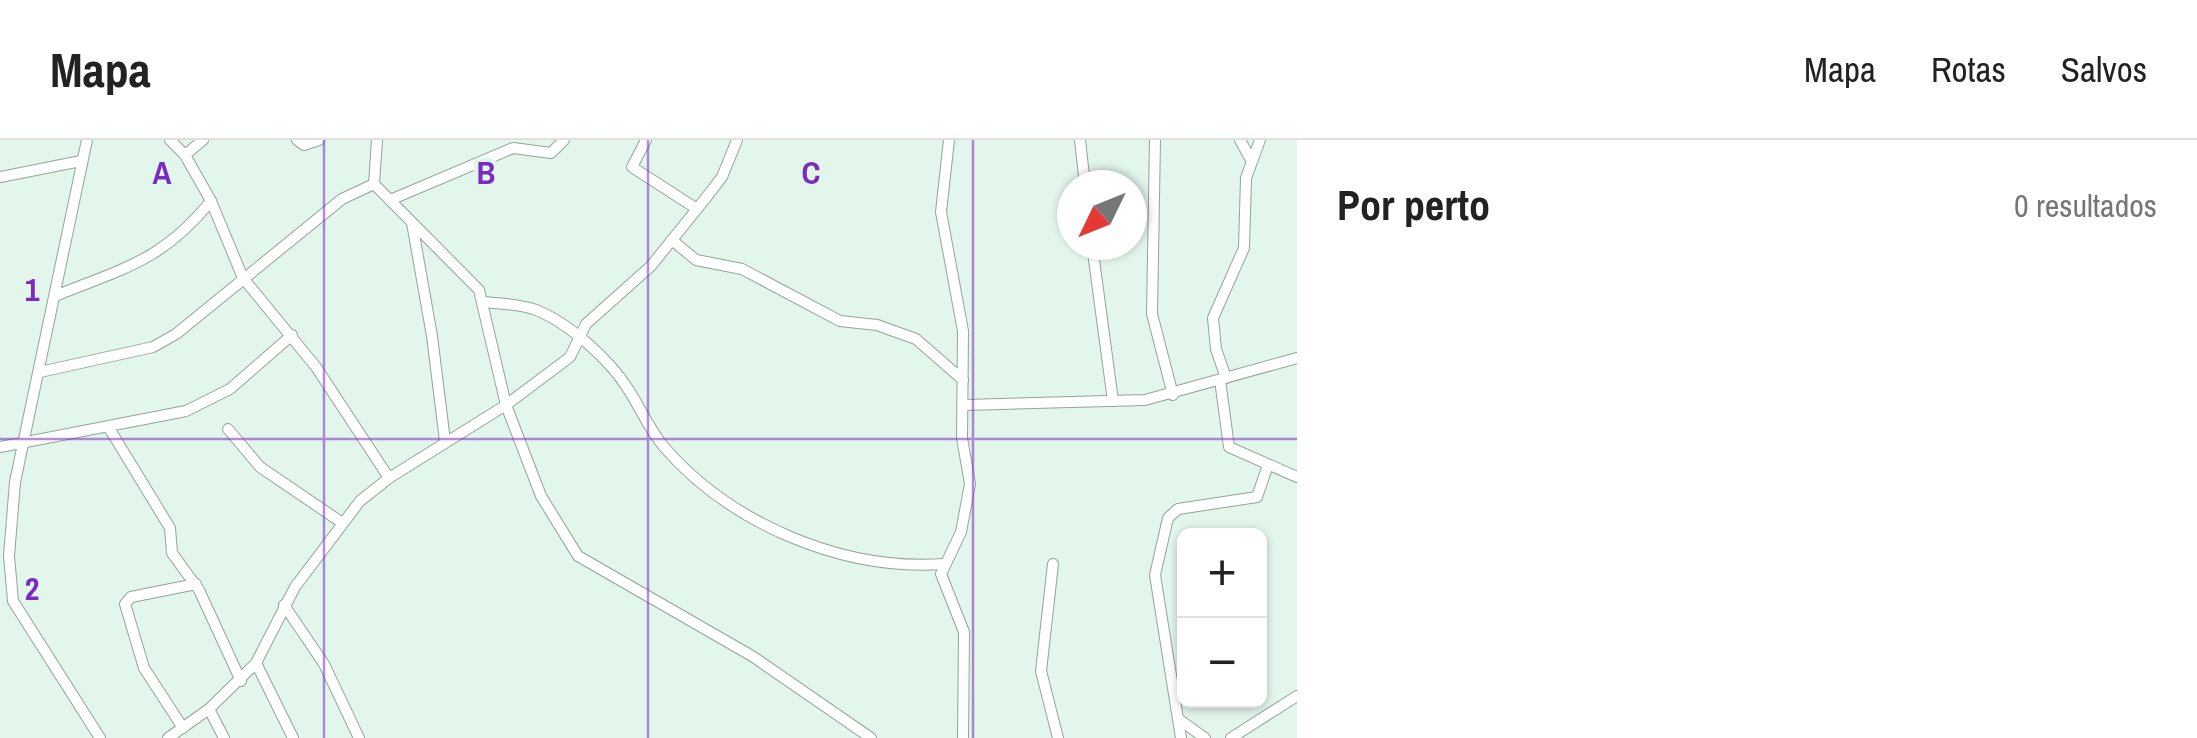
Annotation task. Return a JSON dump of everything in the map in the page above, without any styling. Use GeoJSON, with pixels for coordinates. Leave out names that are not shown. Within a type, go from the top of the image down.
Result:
{"type":"FeatureCollection","features":[{"type":"Feature","properties":{"kind":"street"},"geometry":{"type":"LineString","coordinates":[[87,140],[9,518],[12,601],[100,738]]}},
{"type":"Feature","properties":{"kind":"street"},"geometry":{"type":"LineString","coordinates":[[170,140],[184,155],[211,201],[244,278],[292,335],[389,478]]}},
{"type":"Feature","properties":{"kind":"street"},"geometry":{"type":"LineString","coordinates":[[184,155],[203,140]]}},
{"type":"Feature","properties":{"kind":"street"},"geometry":{"type":"LineString","coordinates":[[297,140],[304,145],[319,140]]}},
{"type":"Feature","properties":{"kind":"street"},"geometry":{"type":"LineString","coordinates":[[374,184],[378,140]]}},
{"type":"Feature","properties":{"kind":"street"},"geometry":{"type":"LineString","coordinates":[[390,200],[503,151],[513,148],[550,152],[564,140]]}},
{"type":"Feature","properties":{"kind":"street"},"geometry":{"type":"LineString","coordinates":[[646,140],[632,167],[697,209]]}},
{"type":"Feature","properties":{"kind":"street"},"geometry":{"type":"LineString","coordinates":[[168,738],[209,709],[256,663],[284,605],[341,522],[389,478],[506,405],[570,356],[586,324],[651,266],[722,177],[737,140]]}},
{"type":"Feature","properties":{"kind":"street"},"geometry":{"type":"LineString","coordinates":[[949,140],[941,212],[963,331],[962,438],[969,498],[962,532],[943,564],[942,584],[959,619],[966,648],[963,738]]}},
{"type":"Feature","properties":{"kind":"street"},"geometry":{"type":"LineString","coordinates":[[1080,140],[1083,170]]}},
{"type":"Feature","properties":{"kind":"street"},"geometry":{"type":"LineString","coordinates":[[1155,140],[1152,314],[1173,395]]}},
{"type":"Feature","properties":{"kind":"street"},"geometry":{"type":"LineString","coordinates":[[1240,140],[1250,158]]}},
{"type":"Feature","properties":{"kind":"street"},"geometry":{"type":"LineString","coordinates":[[1260,140],[1250,158],[1244,248],[1213,318],[1216,349],[1223,380],[1227,444],[1297,477]]}},
{"type":"Feature","properties":{"kind":"street"},"geometry":{"type":"LineString","coordinates":[[0,177],[81,161]]}},
{"type":"Feature","properties":{"kind":"street"},"geometry":{"type":"LineString","coordinates":[[374,184],[472,281],[484,302],[506,405],[541,496],[584,563],[752,656],[871,738]]}},
{"type":"Feature","properties":{"kind":"street"},"geometry":{"type":"LineString","coordinates":[[40,372],[153,347],[197,318],[342,199],[374,184]]}},
{"type":"Feature","properties":{"kind":"street"},"geometry":{"type":"LineString","coordinates":[[54,296],[149,259],[174,243],[211,201]]}},
{"type":"Feature","properties":{"kind":"street"},"geometry":{"type":"LineString","coordinates":[[412,222],[445,441]]}},
{"type":"Feature","properties":{"kind":"street"},"geometry":{"type":"LineString","coordinates":[[672,240],[696,260],[742,268],[840,321],[906,334],[936,352],[963,380]]}},
{"type":"Feature","properties":{"kind":"street"},"geometry":{"type":"LineString","coordinates":[[1094,260],[1113,401]]}},
{"type":"Feature","properties":{"kind":"street"},"geometry":{"type":"LineString","coordinates":[[484,302],[540,311],[566,328],[627,387],[667,450],[770,530],[874,560],[943,564]]}},
{"type":"Feature","properties":{"kind":"street"},"geometry":{"type":"LineString","coordinates":[[566,328],[586,324]]}},
{"type":"Feature","properties":{"kind":"street"},"geometry":{"type":"LineString","coordinates":[[0,447],[109,428],[206,403],[240,380],[292,335]]}},
{"type":"Feature","properties":{"kind":"street"},"geometry":{"type":"LineString","coordinates":[[570,356],[592,352]]}},
{"type":"Feature","properties":{"kind":"street"},"geometry":{"type":"LineString","coordinates":[[965,405],[1113,401],[1173,395],[1295,358],[1297,372]]}},
{"type":"Feature","properties":{"kind":"street"},"geometry":{"type":"LineString","coordinates":[[109,428],[170,528],[172,553],[196,584],[241,681]]}},
{"type":"Feature","properties":{"kind":"street"},"geometry":{"type":"LineString","coordinates":[[228,429],[260,468],[341,522]]}},
{"type":"Feature","properties":{"kind":"street"},"geometry":{"type":"LineString","coordinates":[[1180,738],[1156,575],[1168,518],[1178,509],[1257,497],[1268,465]]}},
{"type":"Feature","properties":{"kind":"street"},"geometry":{"type":"LineString","coordinates":[[1053,564],[1041,672],[1058,738]]}},
{"type":"Feature","properties":{"kind":"street"},"geometry":{"type":"LineString","coordinates":[[183,728],[144,668],[125,604],[131,597],[196,584]]}},
{"type":"Feature","properties":{"kind":"street"},"geometry":{"type":"LineString","coordinates":[[0,606],[12,601]]}},
{"type":"Feature","properties":{"kind":"street"},"geometry":{"type":"LineString","coordinates":[[284,605],[324,664],[359,738]]}},
{"type":"Feature","properties":{"kind":"street"},"geometry":{"type":"LineString","coordinates":[[256,663],[293,738]]}},
{"type":"Feature","properties":{"kind":"street"},"geometry":{"type":"LineString","coordinates":[[1231,738],[1297,696]]}},
{"type":"Feature","properties":{"kind":"street"},"geometry":{"type":"LineString","coordinates":[[209,709],[224,738]]}},
{"type":"Feature","properties":{"kind":"street"},"geometry":{"type":"LineString","coordinates":[[1180,720],[1205,738]]}}]}
